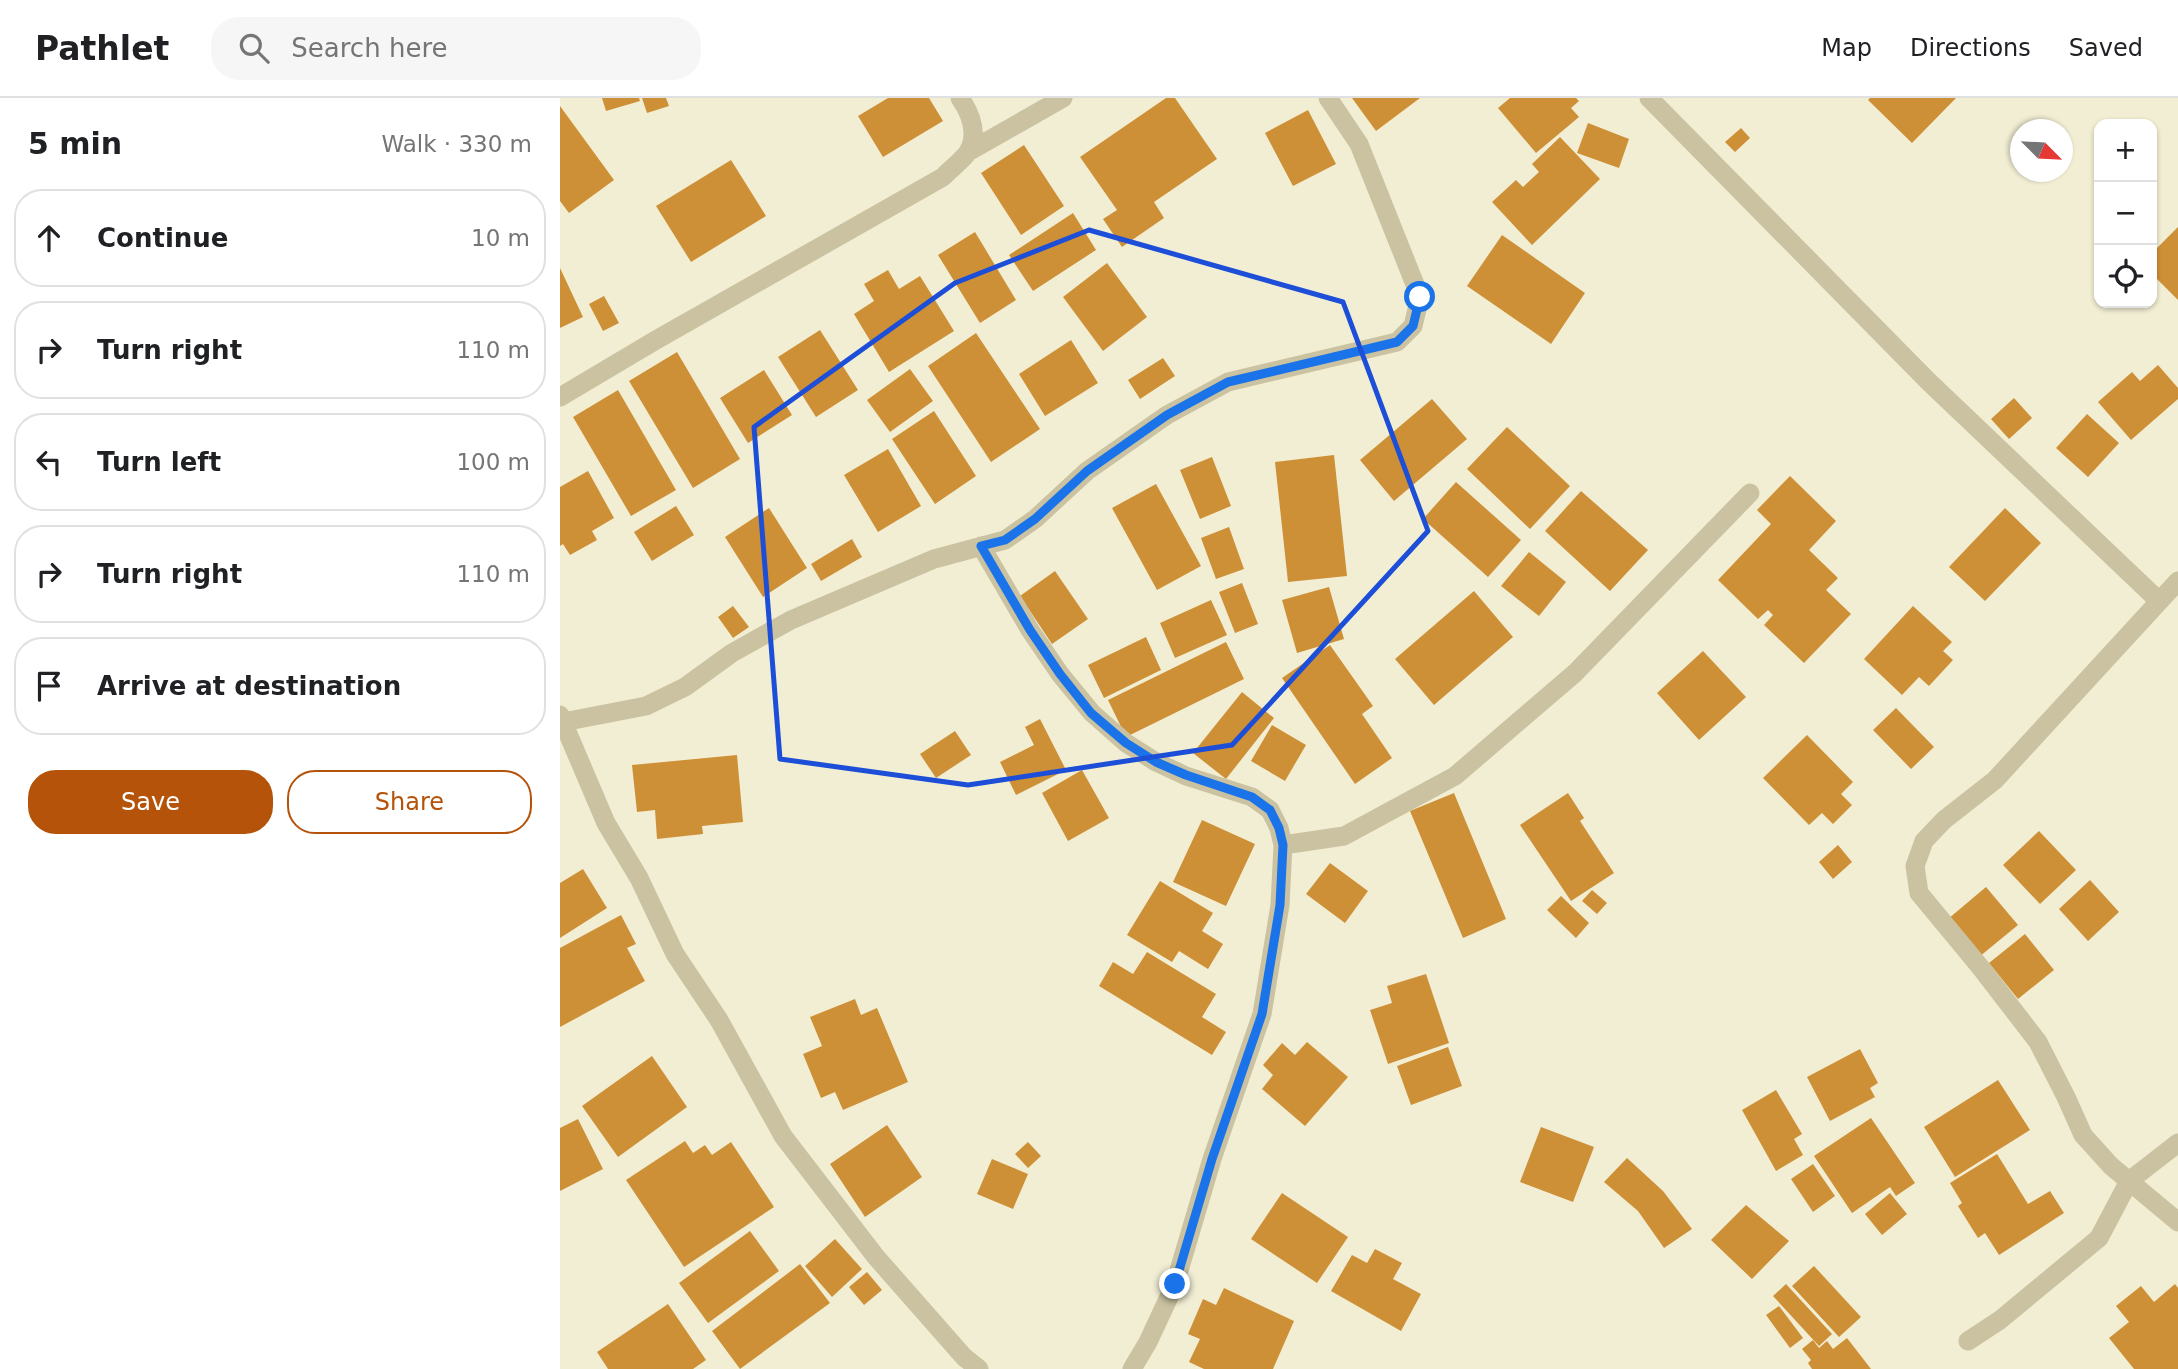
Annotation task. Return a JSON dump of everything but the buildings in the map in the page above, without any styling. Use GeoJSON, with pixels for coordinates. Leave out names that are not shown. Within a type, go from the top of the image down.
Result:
{"type":"FeatureCollection","features":[{"type":"Feature","properties":{"kind":"street"},"geometry":{"type":"LineString","coordinates":[[960,98],[971,114],[973,132],[968,152]]}},
{"type":"Feature","properties":{"kind":"street"},"geometry":{"type":"LineString","coordinates":[[560,397],[943,177],[968,152],[1063,98]]}},
{"type":"Feature","properties":{"kind":"street"},"geometry":{"type":"LineString","coordinates":[[979,1369],[964,1357],[876,1257],[783,1136],[719,1020],[675,954],[639,878],[607,822],[562,718],[646,706],[685,687],[732,653],[791,620],[934,559],[1005,540],[1035,519],[1087,471],[1167,415],[1228,382],[1397,342],[1413,326],[1420,297],[1359,144],[1328,98]]}},
{"type":"Feature","properties":{"kind":"street"},"geometry":{"type":"LineString","coordinates":[[1649,98],[1929,382],[2159,601]]}},
{"type":"Feature","properties":{"kind":"street"},"geometry":{"type":"LineString","coordinates":[[1283,845],[1344,836],[1455,775],[1575,673],[1750,493]]}},
{"type":"Feature","properties":{"kind":"street"},"geometry":{"type":"LineString","coordinates":[[981,546],[1030,630],[1091,713],[1126,743],[1156,762],[1252,797],[1270,810],[1279,828],[1283,845],[1280,905],[1262,1014],[1212,1159],[1175,1284],[1132,1369]]}},
{"type":"Feature","properties":{"kind":"street"},"geometry":{"type":"LineString","coordinates":[[2178,580],[1995,780],[1944,820],[1924,841],[1915,866],[1919,893],[2038,1042],[2083,1135],[2111,1166],[2178,1222]]}},
{"type":"Feature","properties":{"kind":"street"},"geometry":{"type":"LineString","coordinates":[[1968,1341],[2000,1320],[2099,1238],[2129,1181],[2178,1143]]}},
{"type":"Feature","properties":{"kind":"highlighted area"},"geometry":{"type":"Polygon","coordinates":[[[1089,230],[1343,302],[1428,531],[1232,745],[968,785],[780,759],[754,427],[955,283],[1089,230]]]}},
{"type":"Feature","properties":{"kind":"route"},"geometry":{"type":"LineString","coordinates":[[1175,1284],[1212,1159],[1262,1014],[1280,905],[1283,845],[1279,828],[1270,810],[1252,797],[1156,762],[1126,743],[1091,713],[1030,630],[981,546],[1005,540],[1035,519],[1087,471],[1167,415],[1228,382],[1397,342],[1413,326],[1420,297]]}}]}
